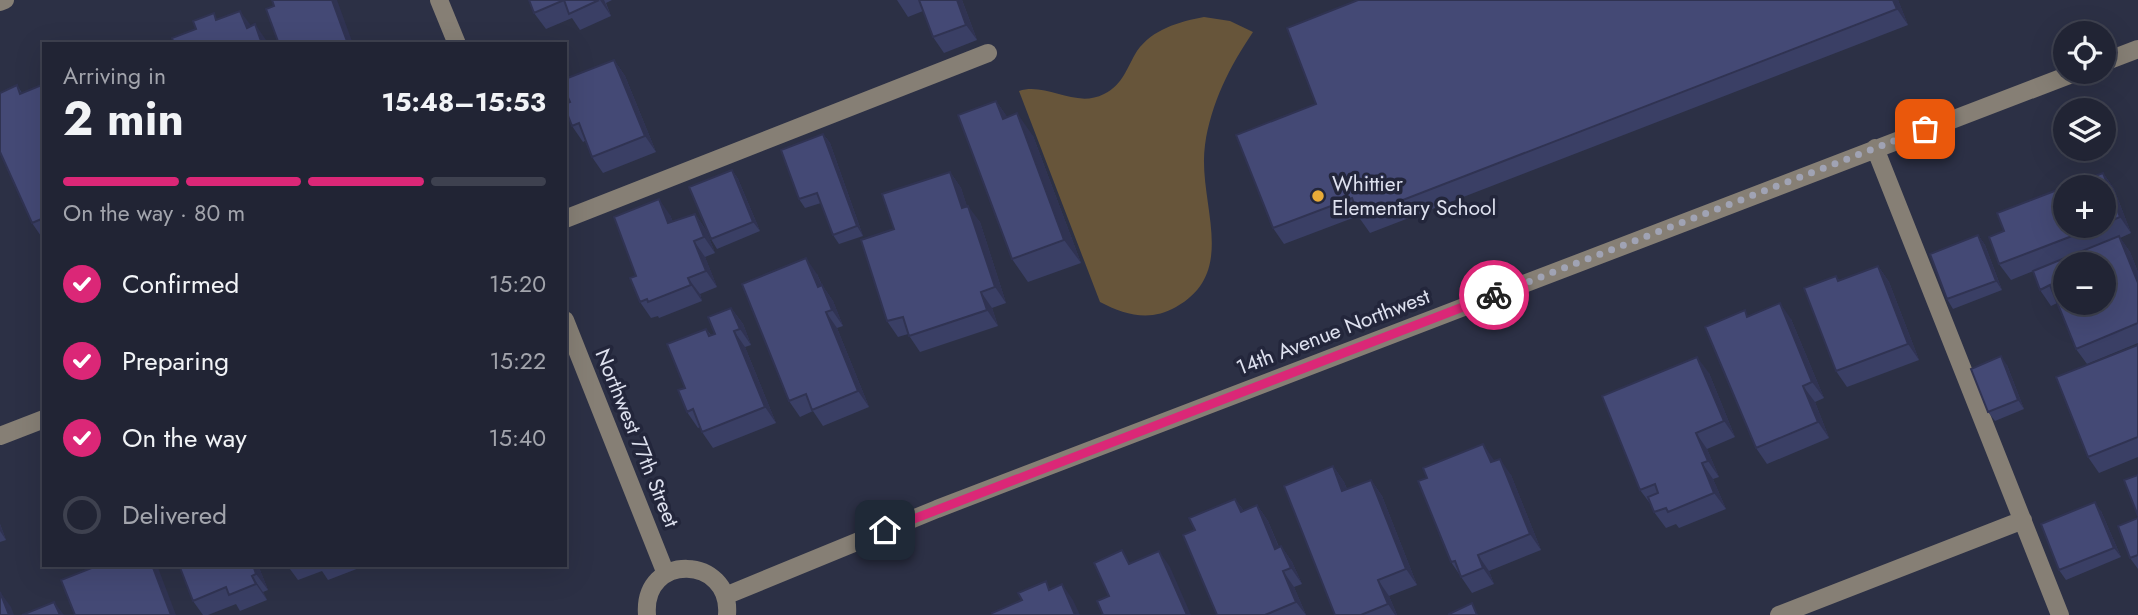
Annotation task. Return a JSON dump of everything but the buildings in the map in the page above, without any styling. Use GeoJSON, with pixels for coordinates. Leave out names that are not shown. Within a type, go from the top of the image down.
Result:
{"type":"FeatureCollection","features":[{"type":"Feature","properties":{"kind":"street"},"geometry":{"type":"LineString","coordinates":[[0,2],[5,0]]}},
{"type":"Feature","properties":{"kind":"street"},"geometry":{"type":"LineString","coordinates":[[439,0],[456,42]]}},
{"type":"Feature","properties":{"kind":"street"},"geometry":{"type":"LineString","coordinates":[[2116,57],[2138,49]]}},
{"type":"Feature","properties":{"kind":"street"},"geometry":{"type":"LineString","coordinates":[[567,218],[988,52]]}},
{"type":"Feature","properties":{"kind":"street","name":"14th Avenue Northwest"},"geometry":{"type":"LineString","coordinates":[[725,596],[937,509],[2053,81]]}},
{"type":"Feature","properties":{"kind":"street"},"geometry":{"type":"LineString","coordinates":[[1875,148],[2060,615]]}},
{"type":"Feature","properties":{"kind":"street","name":"Northwest 77th Street"},"geometry":{"type":"LineString","coordinates":[[567,325],[666,574]]}},
{"type":"Feature","properties":{"kind":"street"},"geometry":{"type":"LineString","coordinates":[[0,436],[42,420]]}},
{"type":"Feature","properties":{"kind":"street"},"geometry":{"type":"LineString","coordinates":[[1779,615],[2023,520]]}},
{"type":"Feature","properties":{"kind":"street"},"geometry":{"type":"LineString","coordinates":[[647,615],[650,590],[666,574],[677,569],[700,570],[711,576],[725,596],[727,615]]}},
{"type":"Feature","properties":{"kind":"shaded area"},"geometry":{"type":"Polygon","coordinates":[[[1204,17],[1230,21],[1253,32],[1223,86],[1208,129],[1204,167],[1212,234],[1206,275],[1195,292],[1166,312],[1147,315],[1128,313],[1100,302],[1019,91],[1040,90],[1082,99],[1104,94],[1120,81],[1143,43],[1176,24],[1204,17]]]}},
{"type":"Feature","properties":{"kind":"way so far"},"geometry":{"type":"LineString","coordinates":[[1494,295],[1925,129]]}},
{"type":"Feature","properties":{"kind":"place","name":"Whittier Elementary School"},"geometry":{"type":"Point","coordinates":[1318,196]}},
{"type":"Feature","properties":{"kind":"route"},"geometry":{"type":"LineString","coordinates":[[885,530],[1494,295]]}}]}
